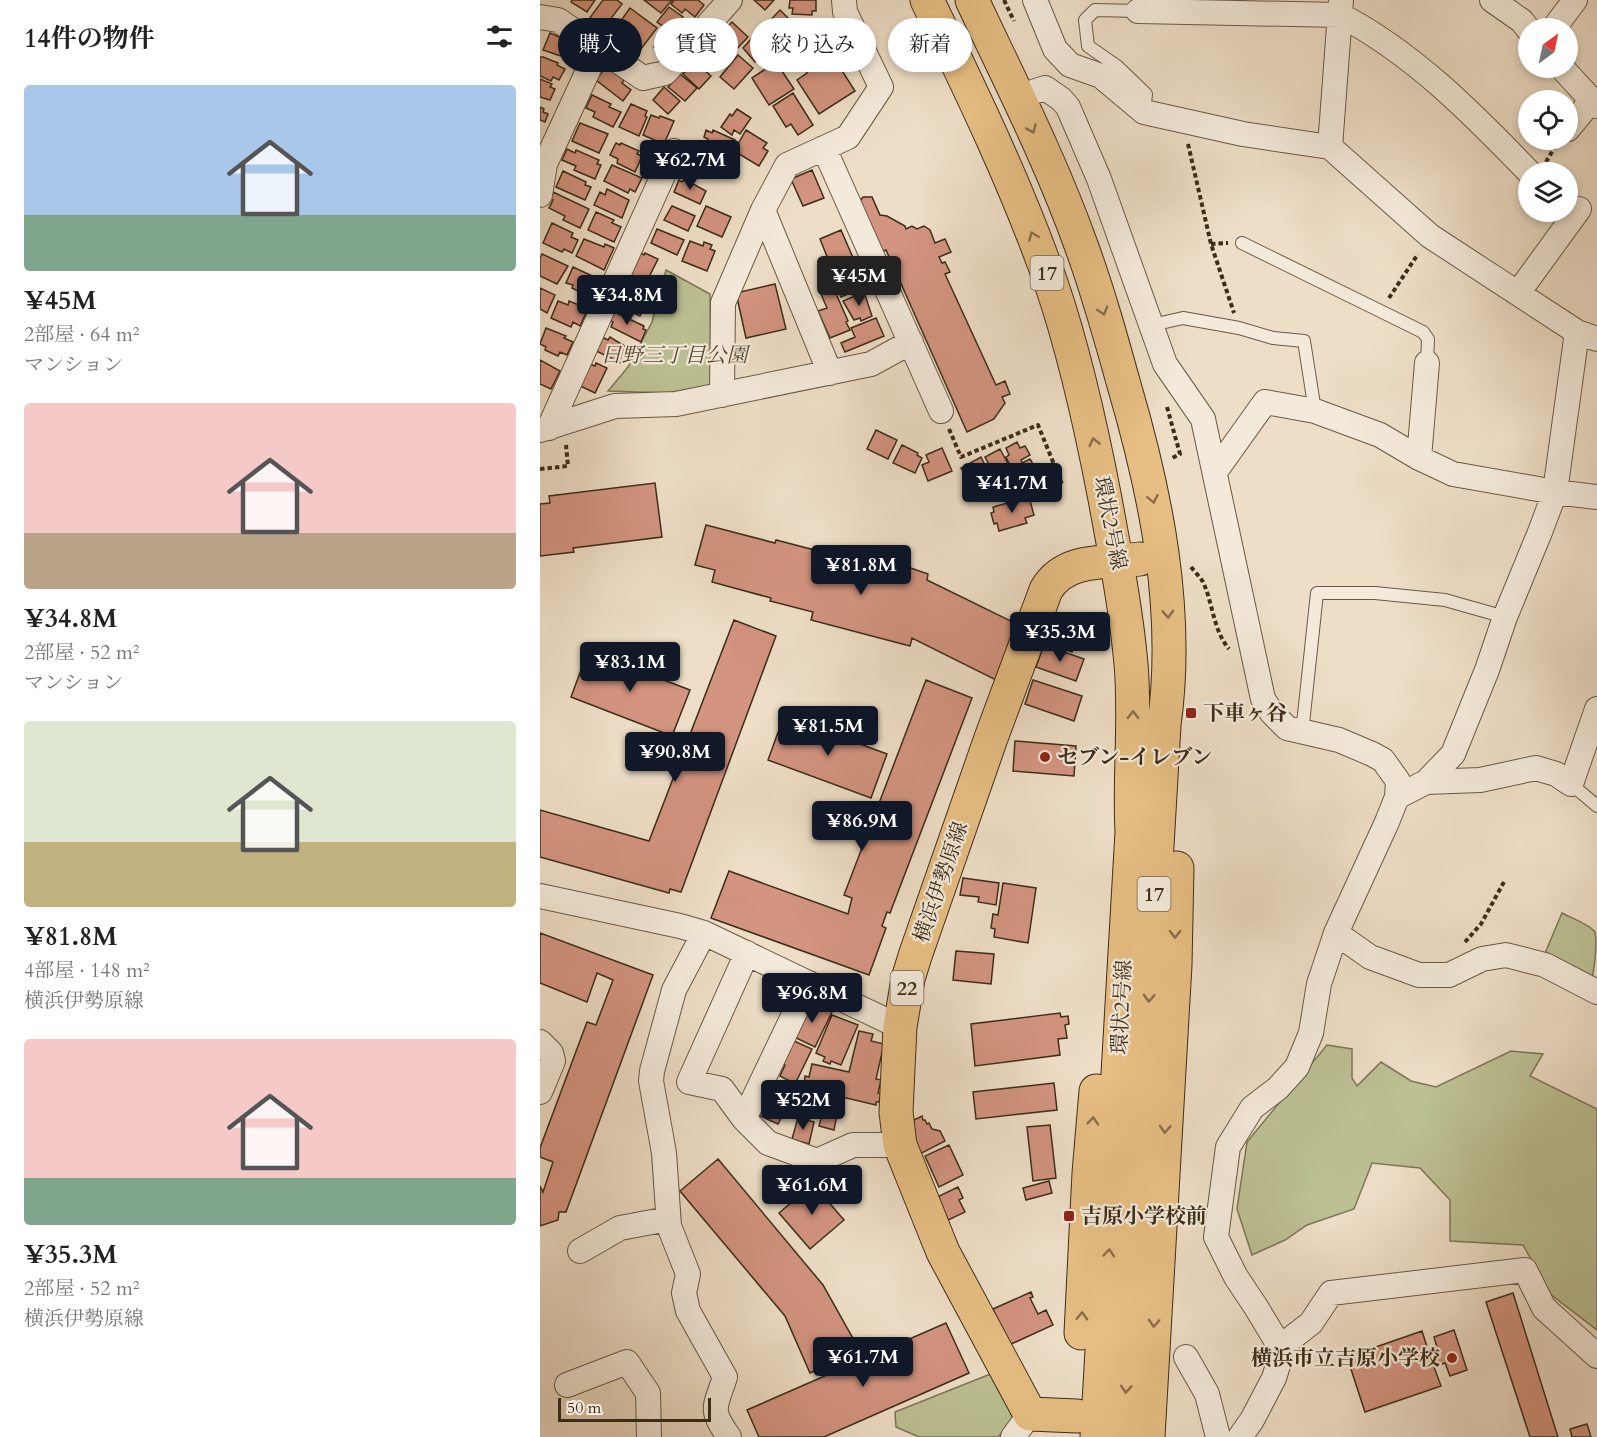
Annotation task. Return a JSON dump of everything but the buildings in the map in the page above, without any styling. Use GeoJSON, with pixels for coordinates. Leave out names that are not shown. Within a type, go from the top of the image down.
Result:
{"type":"FeatureCollection","features":[{"type":"Feature","properties":{"kind":"main road","name":"環状2号線"},"geometry":{"type":"LineString","coordinates":[[927,0],[1012,183],[1065,324],[1087,411],[1118,562],[1132,666],[1134,706],[1131,795],[1130,1100],[1123,1437]]}},
{"type":"Feature","properties":{"kind":"main road","name":"環状2号線"},"geometry":{"type":"LineString","coordinates":[[972,0],[1058,188],[1095,285],[1176,561],[1168,602],[1170,688],[1164,725],[1130,1100],[1084,1430]]}},
{"type":"Feature","properties":{"kind":"main road","name":"横浜伊勢原線"},"geometry":{"type":"LineString","coordinates":[[1084,1430],[1022,1425],[943,1252],[900,1145],[896,1112],[900,1027],[908,979],[915,956],[991,738],[1046,590],[1055,578],[1075,566],[1118,562],[1176,561]]}},
{"type":"Feature","properties":{"kind":"main road"},"geometry":{"type":"LineString","coordinates":[[1148,1437],[1175,965],[1180,725],[1170,688]]}},
{"type":"Feature","properties":{"kind":"main road"},"geometry":{"type":"LineString","coordinates":[[1084,1430],[1089,1173],[1118,833],[1131,795]]}},
{"type":"Feature","properties":{"kind":"street"},"geometry":{"type":"LineString","coordinates":[[722,395],[723,303],[763,210],[787,165],[848,137],[881,87],[845,12],[844,0]]}},
{"type":"Feature","properties":{"kind":"street"},"geometry":{"type":"LineString","coordinates":[[1035,0],[1055,49],[1070,65],[1101,76],[1144,112],[1243,134],[1330,147],[1430,236],[1587,335],[1555,492],[1453,754],[1426,782],[1397,797]]}},
{"type":"Feature","properties":{"kind":"street"},"geometry":{"type":"LineString","coordinates":[[1492,0],[1518,18]]}},
{"type":"Feature","properties":{"kind":"street"},"geometry":{"type":"LineString","coordinates":[[1562,18],[1575,0]]}},
{"type":"Feature","properties":{"kind":"street"},"geometry":{"type":"LineString","coordinates":[[634,72],[643,78],[665,74],[723,2]]}},
{"type":"Feature","properties":{"kind":"street"},"geometry":{"type":"LineString","coordinates":[[1137,5],[1340,7],[1425,72],[1488,130],[1529,162]]}},
{"type":"Feature","properties":{"kind":"street"},"geometry":{"type":"LineString","coordinates":[[1330,147],[1340,7]]}},
{"type":"Feature","properties":{"kind":"street"},"geometry":{"type":"LineString","coordinates":[[540,17],[558,20]]}},
{"type":"Feature","properties":{"kind":"street"},"geometry":{"type":"LineString","coordinates":[[540,195],[545,164],[587,72]]}},
{"type":"Feature","properties":{"kind":"street"},"geometry":{"type":"LineString","coordinates":[[1571,78],[1594,103],[1578,119]]}},
{"type":"Feature","properties":{"kind":"street"},"geometry":{"type":"LineString","coordinates":[[1018,97],[1045,88],[1068,107],[1099,179],[1165,364],[1203,419],[1263,699],[1272,713],[1287,728],[1339,740],[1383,760],[1398,781],[1397,797],[1369,864],[1336,933],[1319,984],[1311,1033],[1297,1067],[1278,1088],[1252,1108],[1228,1147],[1216,1237],[1236,1277],[1257,1306],[1280,1347],[1280,1359],[1274,1378],[1252,1420],[1240,1437]]}},
{"type":"Feature","properties":{"kind":"street"},"geometry":{"type":"LineString","coordinates":[[824,148],[941,411]]}},
{"type":"Feature","properties":{"kind":"street"},"geometry":{"type":"LineString","coordinates":[[551,427],[674,151]]}},
{"type":"Feature","properties":{"kind":"street"},"geometry":{"type":"LineString","coordinates":[[763,210],[831,373]]}},
{"type":"Feature","properties":{"kind":"street"},"geometry":{"type":"LineString","coordinates":[[1518,293],[1581,210]]}},
{"type":"Feature","properties":{"kind":"street"},"geometry":{"type":"LineString","coordinates":[[551,427],[615,406],[676,404],[871,364],[911,342]]}},
{"type":"Feature","properties":{"kind":"street"},"geometry":{"type":"LineString","coordinates":[[1419,458],[1427,363]]}},
{"type":"Feature","properties":{"kind":"street"},"geometry":{"type":"LineString","coordinates":[[1215,472],[1265,402],[1315,411],[1380,435],[1419,458],[1453,474],[1597,497]]}},
{"type":"Feature","properties":{"kind":"street"},"geometry":{"type":"LineString","coordinates":[[1426,782],[1480,780],[1536,768],[1556,774],[1571,784],[1597,709]]}},
{"type":"Feature","properties":{"kind":"street"},"geometry":{"type":"LineString","coordinates":[[540,896],[704,933],[900,1027]]}},
{"type":"Feature","properties":{"kind":"street"},"geometry":{"type":"LineString","coordinates":[[704,933],[674,990],[651,1081],[664,1153],[668,1219],[688,1274],[684,1293],[688,1311],[725,1377],[715,1409],[716,1419],[729,1437]]}},
{"type":"Feature","properties":{"kind":"street"},"geometry":{"type":"LineString","coordinates":[[1336,933],[1370,957],[1419,975],[1449,975],[1482,959],[1506,955],[1545,965],[1597,993]]}},
{"type":"Feature","properties":{"kind":"street"},"geometry":{"type":"LineString","coordinates":[[747,953],[689,1082],[722,1089],[744,1119],[768,1143],[817,1161],[853,1145],[900,1145]]}},
{"type":"Feature","properties":{"kind":"street"},"geometry":{"type":"LineString","coordinates":[[744,1119],[809,983]]}},
{"type":"Feature","properties":{"kind":"street"},"geometry":{"type":"LineString","coordinates":[[540,1042],[551,1053],[553,1061],[540,1092]]}},
{"type":"Feature","properties":{"kind":"street"},"geometry":{"type":"LineString","coordinates":[[580,1251],[620,1228],[668,1219]]}},
{"type":"Feature","properties":{"kind":"street"},"geometry":{"type":"LineString","coordinates":[[1280,1347],[1311,1323],[1331,1293],[1525,1270],[1544,1308],[1597,1356]]}},
{"type":"Feature","properties":{"kind":"street"},"geometry":{"type":"LineString","coordinates":[[1186,1357],[1207,1394],[1218,1437]]}},
{"type":"Feature","properties":{"kind":"street"},"geometry":{"type":"LineString","coordinates":[[567,1385],[627,1362],[648,1394],[649,1437]]}},
{"type":"Feature","properties":{"kind":"lane"},"geometry":{"type":"LineString","coordinates":[[1137,5],[1095,10],[1085,20],[1088,46],[1118,67],[1146,94],[1144,112]]}},
{"type":"Feature","properties":{"kind":"lane"},"geometry":{"type":"LineString","coordinates":[[1242,243],[1423,332],[1428,339],[1427,363]]}},
{"type":"Feature","properties":{"kind":"lane"},"geometry":{"type":"LineString","coordinates":[[1152,325],[1183,318],[1239,328],[1273,338],[1304,341],[1315,411]]}},
{"type":"Feature","properties":{"kind":"lane"},"geometry":{"type":"LineString","coordinates":[[1302,733],[1317,593],[1375,592],[1445,600],[1505,617]]}},
{"type":"Feature","properties":{"kind":"lane"},"geometry":{"type":"LineString","coordinates":[[1571,784],[1597,806]]}},
{"type":"Feature","properties":{"kind":"path"},"geometry":{"type":"LineString","coordinates":[[1182,119],[1211,244],[1239,328]]}},
{"type":"Feature","properties":{"kind":"path"},"geometry":{"type":"LineString","coordinates":[[1542,162],[1552,150]]}},
{"type":"Feature","properties":{"kind":"path"},"geometry":{"type":"LineString","coordinates":[[1380,311],[1430,236]]}},
{"type":"Feature","properties":{"kind":"path"},"geometry":{"type":"LineString","coordinates":[[1170,459],[1180,454],[1164,395],[1178,382]]}},
{"type":"Feature","properties":{"kind":"path"},"geometry":{"type":"LineString","coordinates":[[941,411],[961,457],[1038,424],[1062,484]]}},
{"type":"Feature","properties":{"kind":"path"},"geometry":{"type":"LineString","coordinates":[[540,469],[568,466],[551,427]]}},
{"type":"Feature","properties":{"kind":"path"},"geometry":{"type":"LineString","coordinates":[[1176,561],[1203,581],[1224,643],[1230,651]]}},
{"type":"Feature","properties":{"kind":"path"},"geometry":{"type":"LineString","coordinates":[[1461,947],[1481,924],[1505,880]]}},
{"type":"Feature","properties":{"kind":"green space","name":"日野三丁目公園"},"geometry":{"type":"Polygon","coordinates":[[[666,270],[710,294],[711,386],[666,393],[608,391],[628,367],[652,322],[666,270]]]}},
{"type":"Feature","properties":{"kind":"green space"},"geometry":{"type":"Polygon","coordinates":[[[1562,913],[1595,932],[1595,958],[1590,983],[1543,958],[1562,913]]]}},
{"type":"Feature","properties":{"kind":"green space"},"geometry":{"type":"Polygon","coordinates":[[[1327,1045],[1352,1049],[1352,1078],[1357,1086],[1381,1062],[1411,1081],[1436,1087],[1511,1051],[1543,1054],[1530,1076],[1597,1109],[1597,1330],[1550,1294],[1523,1245],[1450,1241],[1450,1200],[1420,1168],[1372,1163],[1354,1209],[1307,1225],[1285,1240],[1252,1255],[1237,1209],[1247,1142],[1327,1045]]]}},
{"type":"Feature","properties":{"kind":"green space"},"geometry":{"type":"Polygon","coordinates":[[[993,1373],[1010,1401],[1013,1419],[998,1437],[919,1437],[896,1427],[895,1412],[993,1373]]]}},
{"type":"Feature","properties":{"kind":"place","name":"下車ヶ谷"},"geometry":{"type":"Point","coordinates":[1191,713]}},
{"type":"Feature","properties":{"kind":"place","name":"セブン-イレブン"},"geometry":{"type":"Point","coordinates":[1045,757]}},
{"type":"Feature","properties":{"kind":"place","name":"吉原小学校前"},"geometry":{"type":"Point","coordinates":[1069,1216]}},
{"type":"Feature","properties":{"kind":"place","name":"横浜市立吉原小学校"},"geometry":{"type":"Point","coordinates":[1452,1358]}}]}
